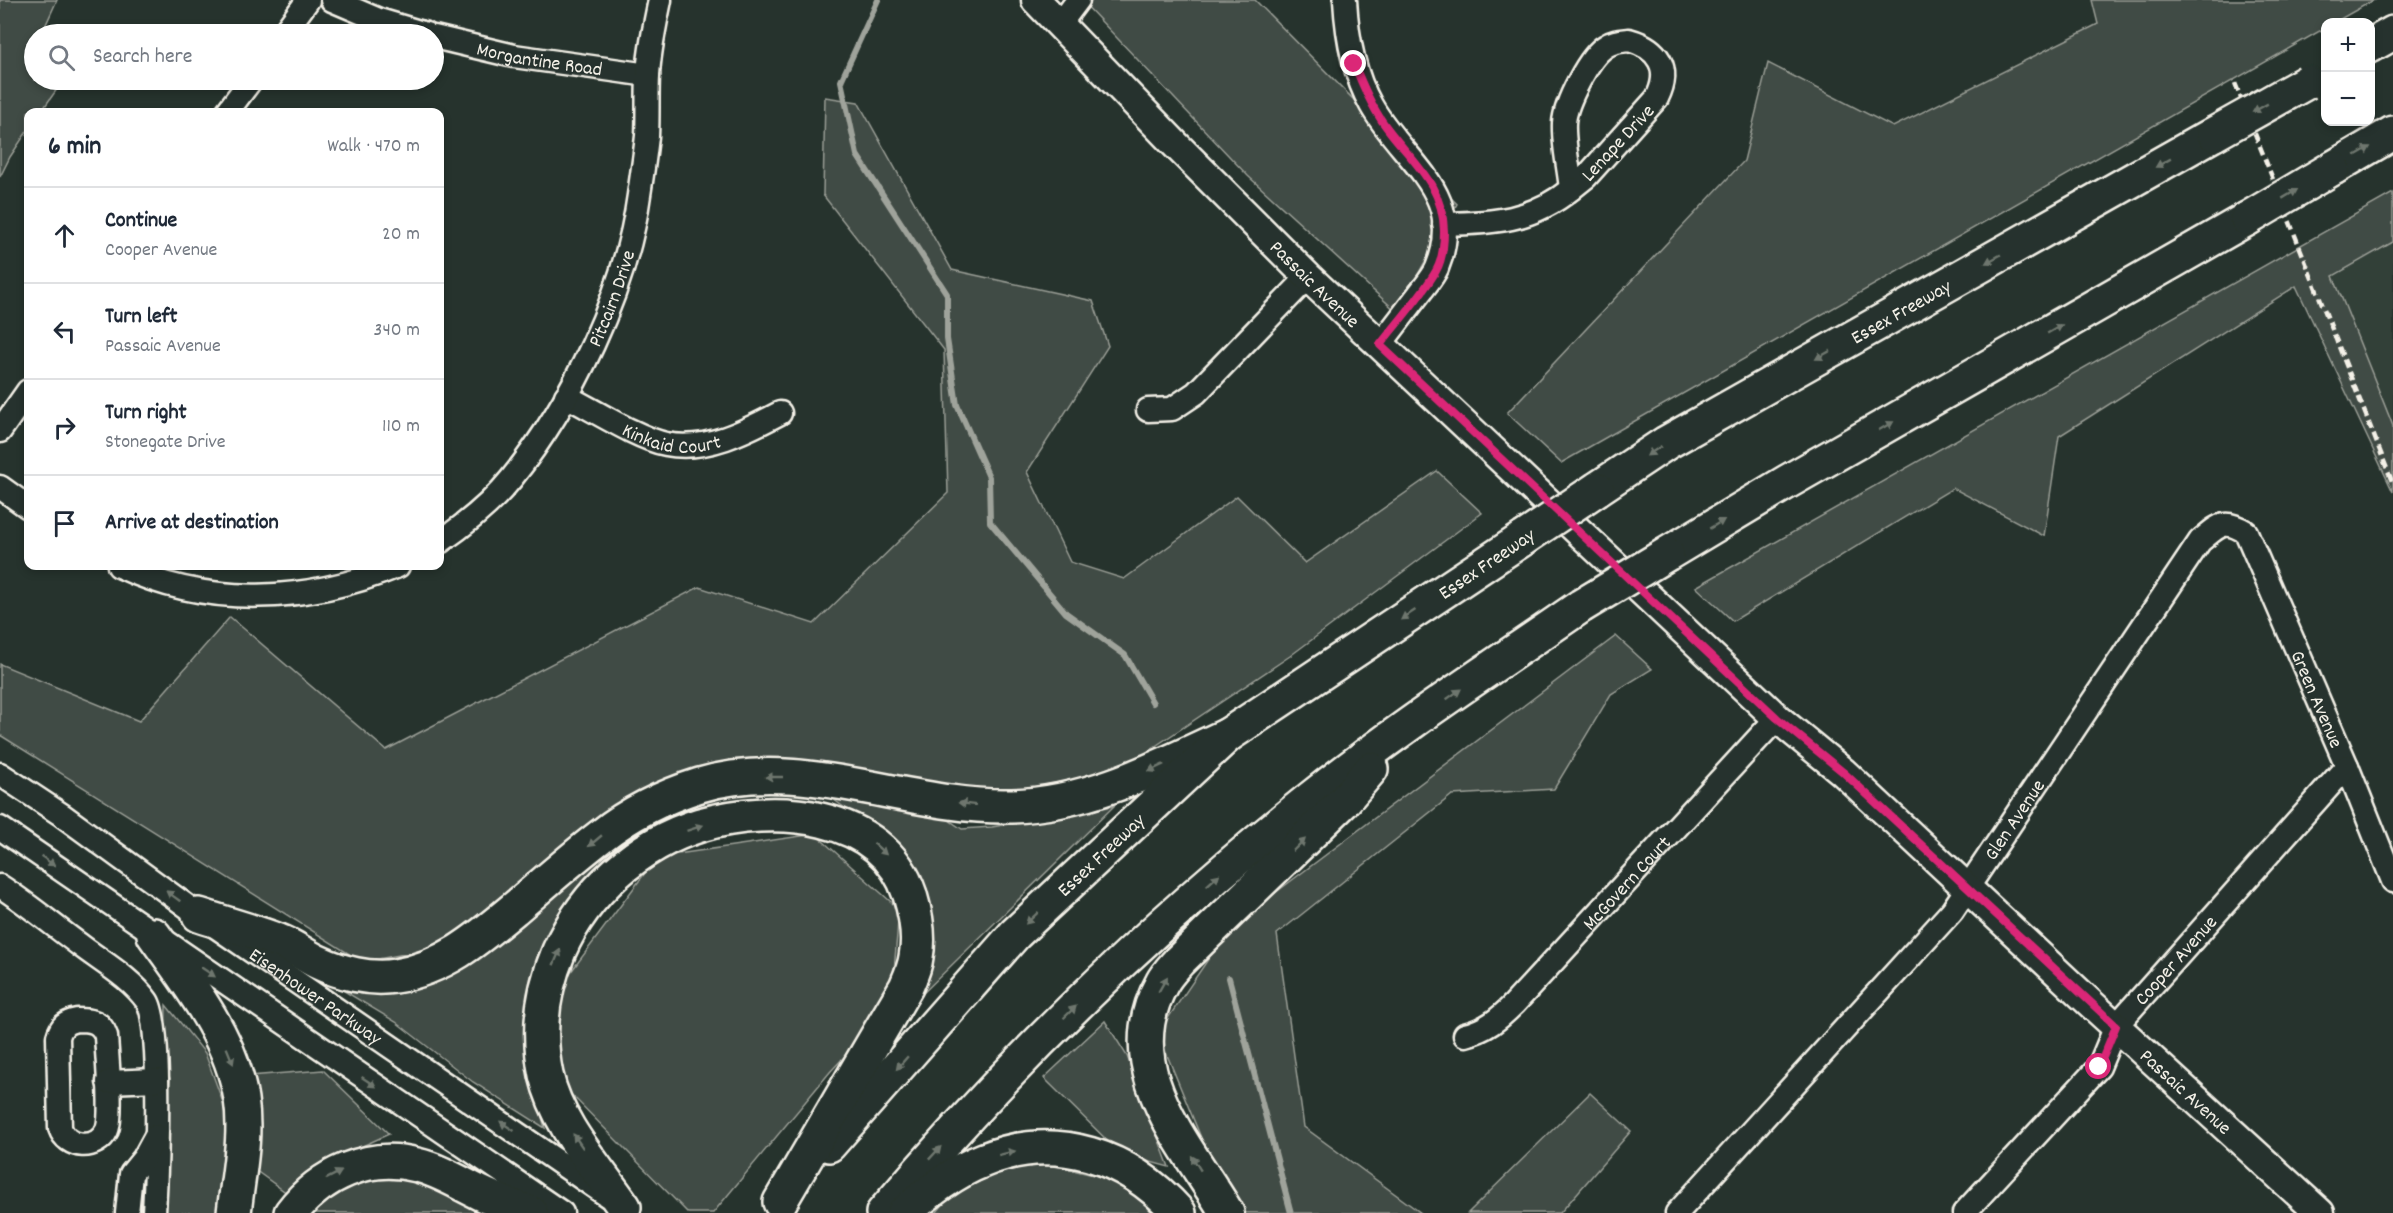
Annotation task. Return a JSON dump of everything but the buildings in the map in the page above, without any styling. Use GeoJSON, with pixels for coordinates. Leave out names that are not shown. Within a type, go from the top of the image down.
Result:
{"type":"FeatureCollection","features":[{"type":"Feature","properties":{"kind":"highway"},"geometry":{"type":"LineString","coordinates":[[2375,43],[2393,33]]}},
{"type":"Feature","properties":{"kind":"highway","name":"Essex Freeway"},"geometry":{"type":"LineString","coordinates":[[775,1207],[1015,934],[1228,735],[1666,443],[2316,77]]}},
{"type":"Feature","properties":{"kind":"highway"},"geometry":{"type":"LineString","coordinates":[[883,1213],[923,1166],[1030,1051],[1142,943],[1312,796],[1406,727],[1581,606],[1667,554],[1787,482],[2393,134]]}},
{"type":"Feature","properties":{"kind":"highway"},"geometry":{"type":"LineString","coordinates":[[1227,1213],[1174,1127],[1154,1088],[1147,1067],[1145,1045],[1147,1025],[1154,1002],[1162,982],[1179,961],[1343,802],[1406,727]]}},
{"type":"Feature","properties":{"kind":"highway"},"geometry":{"type":"LineString","coordinates":[[199,915],[282,942],[320,963],[345,972],[392,977],[432,967],[456,955],[602,834],[653,804],[703,784],[745,778],[784,777],[817,780],[981,806],[1040,804],[1070,799],[1136,778],[1228,735]]}},
{"type":"Feature","properties":{"kind":"highway"},"geometry":{"type":"LineString","coordinates":[[629,1210],[570,1129],[547,1077],[541,1025],[546,988],[554,964],[575,919],[611,877],[633,859],[678,834],[700,826],[746,816],[773,815],[820,819],[864,836],[880,849],[895,864],[906,886],[914,910],[918,935],[916,958],[906,987],[775,1207]]}},
{"type":"Feature","properties":{"kind":"highway"},"geometry":{"type":"LineString","coordinates":[[154,935],[207,1010],[235,1068],[241,1101],[242,1135],[234,1213]]}},
{"type":"Feature","properties":{"kind":"highway"},"geometry":{"type":"LineString","coordinates":[[904,1213],[932,1189],[974,1165],[1008,1152],[1033,1148],[1082,1152],[1128,1169],[1166,1198],[1179,1213]]}},
{"type":"Feature","properties":{"kind":"highway"},"geometry":{"type":"LineString","coordinates":[[291,1213],[314,1188],[328,1177],[362,1164],[397,1162],[431,1169],[482,1194],[531,1213]]}},
{"type":"Feature","properties":{"kind":"main road","name":"Passaic Avenue"},"geometry":{"type":"LineString","coordinates":[[1036,0],[1308,277],[1777,718],[1843,772],[2320,1213]]}},
{"type":"Feature","properties":{"kind":"street"},"geometry":{"type":"LineString","coordinates":[[290,24],[308,0]]}},
{"type":"Feature","properties":{"kind":"street"},"geometry":{"type":"LineString","coordinates":[[332,0],[393,24]]}},
{"type":"Feature","properties":{"kind":"street","name":"Pitcairn Drive"},"geometry":{"type":"LineString","coordinates":[[444,539],[486,505],[531,453],[566,396],[604,320],[625,260],[640,187],[647,135],[648,75],[660,0]]}},
{"type":"Feature","properties":{"kind":"street"},"geometry":{"type":"LineString","coordinates":[[1060,24],[1078,0]]}},
{"type":"Feature","properties":{"kind":"street"},"geometry":{"type":"LineString","coordinates":[[1345,0],[1354,64],[1371,105],[1430,180],[1440,201],[1444,224],[1444,248],[1436,271],[1380,345]]}},
{"type":"Feature","properties":{"kind":"street","name":"Morgantine Road"},"geometry":{"type":"LineString","coordinates":[[444,39],[514,56],[648,75]]}},
{"type":"Feature","properties":{"kind":"street","name":"Lenape Drive"},"geometry":{"type":"LineString","coordinates":[[1444,224],[1491,223],[1532,213],[1555,202],[1586,177],[1658,98],[1663,87],[1661,64],[1653,51],[1644,44],[1629,40],[1617,41],[1606,46],[1597,53],[1568,103],[1564,124],[1571,189]]}},
{"type":"Feature","properties":{"kind":"street"},"geometry":{"type":"LineString","coordinates":[[230,108],[244,90]]}},
{"type":"Feature","properties":{"kind":"street"},"geometry":{"type":"LineString","coordinates":[[1148,410],[1172,409],[1196,393],[1308,277]]}},
{"type":"Feature","properties":{"kind":"street","name":"Kinkaid Court"},"geometry":{"type":"LineString","coordinates":[[566,396],[645,436],[666,444],[696,444],[723,439],[748,431],[780,413]]}},
{"type":"Feature","properties":{"kind":"street"},"geometry":{"type":"LineString","coordinates":[[0,431],[24,397]]}},
{"type":"Feature","properties":{"kind":"street"},"geometry":{"type":"LineString","coordinates":[[0,487],[24,504]]}},
{"type":"Feature","properties":{"kind":"street","name":"Glen Avenue"},"geometry":{"type":"LineString","coordinates":[[1677,1213],[1952,911],[2200,541],[2221,524],[2233,524]]}},
{"type":"Feature","properties":{"kind":"street","name":"Green Avenue"},"geometry":{"type":"LineString","coordinates":[[2233,524],[2246,532],[2348,766],[2393,881]]}},
{"type":"Feature","properties":{"kind":"street"},"geometry":{"type":"LineString","coordinates":[[129,570],[165,584],[199,591],[233,596],[268,597],[302,594],[336,587],[387,570]]}},
{"type":"Feature","properties":{"kind":"street","name":"McGovern Court"},"geometry":{"type":"LineString","coordinates":[[1465,1035],[1480,1031],[1497,1020],[1514,1004],[1777,718]]}},
{"type":"Feature","properties":{"kind":"street","name":"Cooper Avenue"},"geometry":{"type":"LineString","coordinates":[[1968,1212],[2099,1067],[2116,1026],[2348,766]]}},
{"type":"Feature","properties":{"kind":"street","name":"Eisenhower Parkway"},"geometry":{"type":"LineString","coordinates":[[0,774],[62,815],[199,915],[629,1210]]}},
{"type":"Feature","properties":{"kind":"street"},"geometry":{"type":"LineString","coordinates":[[0,828],[562,1213]]}},
{"type":"Feature","properties":{"kind":"street"},"geometry":{"type":"LineString","coordinates":[[0,886],[119,975],[148,1002],[154,1018],[157,1080],[154,1213]]}},
{"type":"Feature","properties":{"kind":"street"},"geometry":{"type":"LineString","coordinates":[[89,1020],[103,1028],[106,1036],[108,1082],[109,1122],[106,1131],[96,1142],[71,1143],[63,1136],[60,1116],[58,1037],[60,1029],[68,1022],[89,1020]]}},
{"type":"Feature","properties":{"kind":"street"},"geometry":{"type":"LineString","coordinates":[[108,1082],[157,1080]]}},
{"type":"Feature","properties":{"kind":"street"},"geometry":{"type":"LineString","coordinates":[[127,1213],[131,1174],[144,1158],[156,1136]]}},
{"type":"Feature","properties":{"kind":"shaded area"},"geometry":{"type":"Polygon","coordinates":[[[0,0],[57,0],[46,24],[24,24],[24,90],[56,90],[44,108],[24,108],[24,136],[0,177],[0,0]]]}},
{"type":"Feature","properties":{"kind":"shaded area"},"geometry":{"type":"Polygon","coordinates":[[[1081,0],[1255,0],[1457,204],[1397,312],[1248,176],[1081,0]]]}},
{"type":"Feature","properties":{"kind":"shaded area"},"geometry":{"type":"Polygon","coordinates":[[[2092,0],[2374,0],[2342,18],[2321,18],[2321,30],[1561,463],[1507,413],[1744,161],[1768,63],[1893,127],[2098,24],[2092,0]]]}},
{"type":"Feature","properties":{"kind":"shaded area"},"geometry":{"type":"Polygon","coordinates":[[[825,97],[858,102],[952,270],[1093,301],[1108,346],[1027,472],[1070,562],[1124,579],[1237,496],[1305,563],[1437,471],[1482,513],[1290,656],[1118,771],[993,795],[716,769],[447,946],[362,962],[0,735],[0,664],[139,721],[230,617],[386,750],[699,587],[814,624],[948,493],[944,350],[823,195],[825,97]]]}},
{"type":"Feature","properties":{"kind":"shaded area"},"geometry":{"type":"Polygon","coordinates":[[[2393,193],[2393,242],[2333,276],[2393,426],[2393,492],[2296,286],[2059,436],[2044,536],[1953,488],[1733,621],[1696,587],[2393,193]]]}},
{"type":"Feature","properties":{"kind":"shaded area"},"geometry":{"type":"Polygon","coordinates":[[[2393,242],[2393,426],[2333,276],[2393,242]]]}},
{"type":"Feature","properties":{"kind":"shaded area"},"geometry":{"type":"Polygon","coordinates":[[[1616,636],[1652,669],[1611,694],[1554,789],[1452,795],[1277,934],[1304,1127],[1421,1213],[1232,1213],[1158,1033],[1230,927],[1616,636]]]}},
{"type":"Feature","properties":{"kind":"shaded area"},"geometry":{"type":"Polygon","coordinates":[[[825,793],[940,814],[962,829],[992,827],[1114,806],[912,1004],[926,956],[874,830],[825,793]]]}},
{"type":"Feature","properties":{"kind":"shaded area"},"geometry":{"type":"Polygon","coordinates":[[[815,834],[899,909],[892,997],[874,1025],[830,1072],[713,1213],[688,1213],[560,1083],[558,989],[657,857],[815,834]]]}},
{"type":"Feature","properties":{"kind":"shaded area"},"geometry":{"type":"Polygon","coordinates":[[[618,846],[557,924],[536,979],[527,1064],[545,1128],[473,1082],[396,1022],[344,991],[412,988],[522,921],[618,846]]]}},
{"type":"Feature","properties":{"kind":"shaded area"},"geometry":{"type":"Polygon","coordinates":[[[166,1005],[205,1053],[230,1122],[217,1213],[163,1213],[166,1005]]]}},
{"type":"Feature","properties":{"kind":"shaded area"},"geometry":{"type":"Polygon","coordinates":[[[1105,1021],[1127,1056],[1169,1167],[1121,1154],[1044,1078],[1105,1021]]]}},
{"type":"Feature","properties":{"kind":"shaded area"},"geometry":{"type":"Polygon","coordinates":[[[323,1070],[389,1134],[336,1158],[287,1193],[248,1165],[260,1125],[250,1076],[323,1070]]]}},
{"type":"Feature","properties":{"kind":"shaded area"},"geometry":{"type":"Polygon","coordinates":[[[1590,1093],[1631,1131],[1560,1213],[1468,1213],[1590,1093]]]}},
{"type":"Feature","properties":{"kind":"shaded area"},"geometry":{"type":"Polygon","coordinates":[[[1027,1159],[1131,1184],[1152,1213],[936,1213],[951,1195],[1027,1159]]]}},
{"type":"Feature","properties":{"kind":"shaded area"},"geometry":{"type":"Polygon","coordinates":[[[353,1176],[431,1177],[490,1213],[315,1213],[353,1176]]]}},
{"type":"Feature","properties":{"kind":"waterway"},"geometry":{"type":"LineString","coordinates":[[878,0],[841,81],[857,155],[947,294],[947,339],[957,405],[989,477],[990,522],[1066,613],[1125,655],[1153,703]]}},
{"type":"Feature","properties":{"kind":"waterway"},"geometry":{"type":"LineString","coordinates":[[1229,978],[1291,1213]]}},
{"type":"Feature","properties":{"kind":"railway"},"geometry":{"type":"LineString","coordinates":[[2235,83],[2393,484]]}},
{"type":"Feature","properties":{"kind":"route"},"geometry":{"type":"LineString","coordinates":[[1354,64],[1371,105],[1430,180],[1440,201],[1444,224],[1444,248],[1436,271],[1380,345],[1777,718],[1843,772],[2116,1026],[2099,1067]]}}]}
